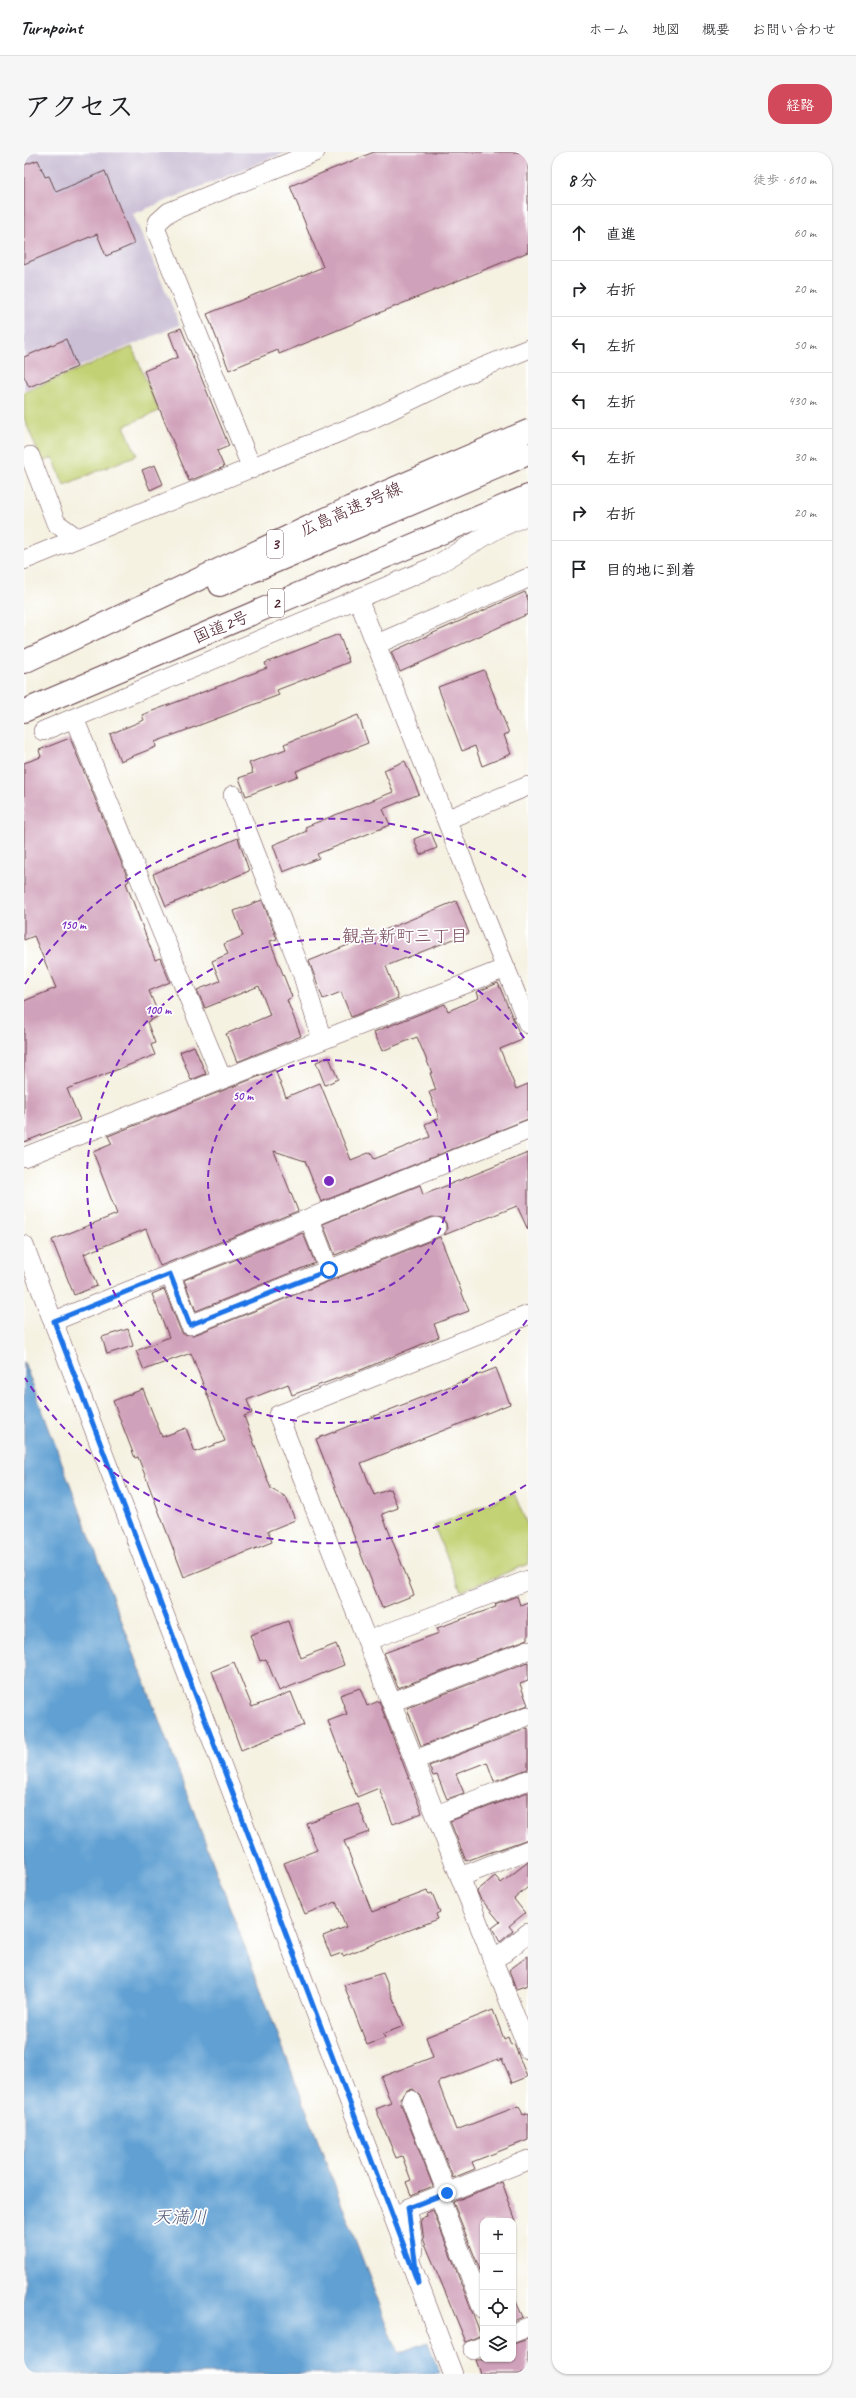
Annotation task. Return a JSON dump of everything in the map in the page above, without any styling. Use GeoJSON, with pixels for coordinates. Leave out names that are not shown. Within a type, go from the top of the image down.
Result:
{"type":"FeatureCollection","features":[{"type":"Feature","properties":{"kind":"highway","name":"広島高速3号線"},"geometry":{"type":"LineString","coordinates":[[24,662],[352,508],[528,431]]}},
{"type":"Feature","properties":{"kind":"highway","name":"広島高速3号線"},"geometry":{"type":"LineString","coordinates":[[24,666],[528,454]]}},
{"type":"Feature","properties":{"kind":"highway","name":"国道2号"},"geometry":{"type":"LineString","coordinates":[[24,711],[528,496]]}},
{"type":"Feature","properties":{"kind":"street"},"geometry":{"type":"LineString","coordinates":[[252,469],[156,230],[158,222],[169,212],[315,152]]}},
{"type":"Feature","properties":{"kind":"street"},"geometry":{"type":"LineString","coordinates":[[24,560],[372,420],[459,377],[528,349]]}},
{"type":"Feature","properties":{"kind":"street"},"geometry":{"type":"LineString","coordinates":[[30,456],[56,522],[77,538]]}},
{"type":"Feature","properties":{"kind":"street"},"geometry":{"type":"LineString","coordinates":[[43,731],[433,567],[497,529],[528,515]]}},
{"type":"Feature","properties":{"kind":"street"},"geometry":{"type":"LineString","coordinates":[[377,644],[528,578]]}},
{"type":"Feature","properties":{"kind":"street"},"geometry":{"type":"LineString","coordinates":[[358,599],[448,819],[528,1024]]}},
{"type":"Feature","properties":{"kind":"street"},"geometry":{"type":"LineString","coordinates":[[74,718],[222,1079]]}},
{"type":"Feature","properties":{"kind":"street"},"geometry":{"type":"LineString","coordinates":[[448,819],[528,786]]}},
{"type":"Feature","properties":{"kind":"street"},"geometry":{"type":"LineString","coordinates":[[233,795],[302,973],[322,1040]]}},
{"type":"Feature","properties":{"kind":"street"},"geometry":{"type":"LineString","coordinates":[[24,1157],[506,968]]}},
{"type":"Feature","properties":{"kind":"street"},"geometry":{"type":"LineString","coordinates":[[54,1321],[528,1130]]}},
{"type":"Feature","properties":{"kind":"street"},"geometry":{"type":"LineString","coordinates":[[309,1218],[329,1270]]}},
{"type":"Feature","properties":{"kind":"street"},"geometry":{"type":"LineString","coordinates":[[170,1274],[190,1325],[436,1227]]}},
{"type":"Feature","properties":{"kind":"street"},"geometry":{"type":"LineString","coordinates":[[24,1245],[453,2374]]}},
{"type":"Feature","properties":{"kind":"street"},"geometry":{"type":"LineString","coordinates":[[527,2042],[492,1959],[278,1415],[528,1315]]}},
{"type":"Feature","properties":{"kind":"street"},"geometry":{"type":"LineString","coordinates":[[366,1641],[528,1580]]}},
{"type":"Feature","properties":{"kind":"street"},"geometry":{"type":"LineString","coordinates":[[392,1702],[528,1650]]}},
{"type":"Feature","properties":{"kind":"street"},"geometry":{"type":"LineString","coordinates":[[415,1760],[528,1716]]}},
{"type":"Feature","properties":{"kind":"street"},"geometry":{"type":"LineString","coordinates":[[436,1815],[528,1780]]}},
{"type":"Feature","properties":{"kind":"street"},"geometry":{"type":"LineString","coordinates":[[460,1877],[528,1850]]}},
{"type":"Feature","properties":{"kind":"street"},"geometry":{"type":"LineString","coordinates":[[492,1959],[504,1953],[528,1933]]}},
{"type":"Feature","properties":{"kind":"street"},"geometry":{"type":"LineString","coordinates":[[410,2100],[480,2300]]}},
{"type":"Feature","properties":{"kind":"street"},"geometry":{"type":"LineString","coordinates":[[418,2283],[408,2208],[528,2160]]}},
{"type":"Feature","properties":{"kind":"street"},"geometry":{"type":"LineString","coordinates":[[516,2332],[528,2327]]}},
{"type":"Feature","properties":{"kind":"shaded area"},"geometry":{"type":"Polygon","coordinates":[[[24,152],[287,152],[133,214],[180,325],[24,390],[24,152]]]}},
{"type":"Feature","properties":{"kind":"green space"},"geometry":{"type":"Polygon","coordinates":[[[132,347],[159,411],[124,426],[137,455],[64,485],[53,458],[42,462],[24,418],[24,392],[132,347]]]}},
{"type":"Feature","properties":{"kind":"green space"},"geometry":{"type":"Polygon","coordinates":[[[514,1493],[528,1527],[528,1564],[461,1591],[434,1526],[514,1493]]]}},
{"type":"Feature","properties":{"kind":"water","name":"天満川"},"geometry":{"type":"Polygon","coordinates":[[[24,1362],[398,2353],[428,2342],[440,2374],[24,2374],[24,1362]]]}},
{"type":"Feature","properties":{"kind":"building"},"geometry":{"type":"Polygon","coordinates":[[[374,152],[528,152],[528,252],[279,354],[278,350],[229,370],[207,314],[323,267],[290,186],[374,152]]]}},
{"type":"Feature","properties":{"kind":"building"},"geometry":{"type":"Polygon","coordinates":[[[38,160],[45,177],[49,176],[56,192],[105,171],[134,244],[106,256],[97,234],[24,264],[24,165],[38,160]]]}},
{"type":"Feature","properties":{"kind":"building"},"geometry":{"type":"Polygon","coordinates":[[[181,328],[229,446],[217,451],[224,467],[189,481],[144,371],[178,357],[169,333],[181,328]]]}},
{"type":"Feature","properties":{"kind":"building"},"geometry":{"type":"Polygon","coordinates":[[[66,339],[77,367],[29,387],[24,376],[24,357],[66,339]]]}},
{"type":"Feature","properties":{"kind":"building"},"geometry":{"type":"Polygon","coordinates":[[[155,465],[163,484],[150,490],[142,470],[155,465]]]}},
{"type":"Feature","properties":{"kind":"building"},"geometry":{"type":"Polygon","coordinates":[[[525,592],[528,600],[528,614],[400,672],[391,652],[525,592]]]}},
{"type":"Feature","properties":{"kind":"building"},"geometry":{"type":"Polygon","coordinates":[[[339,634],[349,662],[277,690],[279,695],[155,742],[156,747],[120,761],[110,734],[144,720],[142,715],[267,668],[265,663],[339,634]]]}},
{"type":"Feature","properties":{"kind":"building"},"geometry":{"type":"Polygon","coordinates":[[[484,670],[509,733],[504,735],[511,754],[482,766],[475,746],[462,751],[438,687],[484,670]]]}},
{"type":"Feature","properties":{"kind":"building"},"geometry":{"type":"Polygon","coordinates":[[[358,715],[368,743],[296,771],[298,776],[246,796],[239,778],[253,773],[249,763],[286,749],[284,744],[358,715]]]}},
{"type":"Feature","properties":{"kind":"building"},"geometry":{"type":"Polygon","coordinates":[[[70,738],[129,881],[126,883],[155,960],[160,958],[170,982],[149,991],[159,1016],[147,1022],[155,1043],[151,1045],[155,1055],[67,1089],[80,1120],[24,1142],[24,1001],[56,988],[34,936],[24,940],[24,763],[41,757],[39,750],[70,738]]]}},
{"type":"Feature","properties":{"kind":"building"},"geometry":{"type":"Polygon","coordinates":[[[405,761],[419,794],[383,809],[390,825],[317,854],[319,858],[283,872],[273,845],[307,831],[305,827],[393,792],[384,770],[405,761]]]}},
{"type":"Feature","properties":{"kind":"building"},"geometry":{"type":"Polygon","coordinates":[[[431,832],[437,848],[420,855],[414,839],[431,832]]]}},
{"type":"Feature","properties":{"kind":"building"},"geometry":{"type":"Polygon","coordinates":[[[238,838],[249,871],[166,906],[153,874],[238,838]]]}},
{"type":"Feature","properties":{"kind":"building"},"geometry":{"type":"Polygon","coordinates":[[[262,900],[277,939],[270,941],[292,997],[287,1000],[301,1036],[237,1062],[226,1034],[270,1015],[259,986],[205,1008],[197,990],[220,981],[212,961],[228,954],[224,944],[243,936],[234,911],[262,900]]]}},
{"type":"Feature","properties":{"kind":"building"},"geometry":{"type":"Polygon","coordinates":[[[456,901],[469,933],[386,966],[398,998],[351,1017],[341,992],[323,999],[309,961],[456,901]]]}},
{"type":"Feature","properties":{"kind":"building"},"geometry":{"type":"Polygon","coordinates":[[[498,983],[522,1040],[500,1049],[516,1089],[528,1084],[528,1119],[321,1202],[305,1161],[274,1151],[298,1211],[160,1266],[146,1229],[84,1254],[97,1286],[74,1295],[52,1240],[117,1214],[93,1152],[112,1144],[108,1136],[275,1070],[286,1097],[320,1083],[351,1160],[371,1152],[374,1159],[430,1137],[425,1124],[439,1118],[429,1092],[436,1090],[430,1073],[432,1073],[417,1037],[382,1051],[374,1032],[445,1004],[448,1011],[479,998],[477,992],[498,983]]]}},
{"type":"Feature","properties":{"kind":"building"},"geometry":{"type":"Polygon","coordinates":[[[194,1046],[206,1074],[191,1080],[180,1052],[194,1046]]]}},
{"type":"Feature","properties":{"kind":"building"},"geometry":{"type":"Polygon","coordinates":[[[329,1057],[338,1079],[325,1085],[316,1062],[329,1057]]]}},
{"type":"Feature","properties":{"kind":"building"},"geometry":{"type":"Polygon","coordinates":[[[528,1153],[528,1230],[517,1206],[444,1235],[447,1229],[446,1223],[442,1218],[432,1217],[335,1255],[323,1224],[420,1185],[423,1195],[528,1153]]]}},
{"type":"Feature","properties":{"kind":"building"},"geometry":{"type":"Polygon","coordinates":[[[303,1233],[315,1263],[196,1311],[184,1280],[303,1233]]]}},
{"type":"Feature","properties":{"kind":"building"},"geometry":{"type":"Polygon","coordinates":[[[440,1237],[469,1311],[434,1324],[439,1337],[363,1369],[292,1395],[288,1384],[247,1400],[252,1413],[244,1416],[271,1489],[286,1497],[295,1520],[268,1531],[272,1542],[184,1577],[138,1457],[135,1458],[113,1401],[143,1389],[162,1437],[186,1428],[195,1452],[225,1441],[191,1353],[144,1370],[136,1351],[169,1337],[152,1294],[164,1289],[183,1334],[194,1335],[440,1237]]]}},
{"type":"Feature","properties":{"kind":"building"},"geometry":{"type":"Polygon","coordinates":[[[128,1329],[133,1346],[107,1354],[102,1337],[128,1329]]]}},
{"type":"Feature","properties":{"kind":"building"},"geometry":{"type":"Polygon","coordinates":[[[496,1368],[510,1404],[361,1463],[374,1495],[390,1489],[398,1508],[382,1514],[414,1595],[382,1608],[316,1439],[496,1368]]]}},
{"type":"Feature","properties":{"kind":"building"},"geometry":{"type":"Polygon","coordinates":[[[517,1596],[520,1605],[528,1602],[528,1639],[398,1688],[384,1653],[439,1633],[437,1628],[496,1607],[495,1604],[517,1596]]]}},
{"type":"Feature","properties":{"kind":"building"},"geometry":{"type":"Polygon","coordinates":[[[288,1621],[301,1658],[336,1644],[344,1665],[279,1691],[266,1659],[260,1661],[250,1635],[288,1621]]]}},
{"type":"Feature","properties":{"kind":"building"},"geometry":{"type":"Polygon","coordinates":[[[234,1662],[252,1707],[291,1692],[304,1725],[241,1750],[212,1671],[234,1662]]]}},
{"type":"Feature","properties":{"kind":"building"},"geometry":{"type":"Polygon","coordinates":[[[528,1662],[528,1681],[520,1684],[528,1705],[421,1746],[407,1708],[528,1662]]]}},
{"type":"Feature","properties":{"kind":"building"},"geometry":{"type":"Polygon","coordinates":[[[360,1688],[367,1706],[379,1701],[422,1813],[393,1824],[379,1788],[357,1797],[328,1721],[347,1714],[340,1695],[360,1688]]]}},
{"type":"Feature","properties":{"kind":"building"},"geometry":{"type":"Polygon","coordinates":[[[528,1728],[528,1769],[494,1781],[487,1762],[456,1774],[464,1793],[447,1799],[437,1775],[433,1776],[429,1766],[528,1728]]]}},
{"type":"Feature","properties":{"kind":"building"},"geometry":{"type":"Polygon","coordinates":[[[528,1792],[528,1839],[466,1861],[450,1821],[528,1792]]]}},
{"type":"Feature","properties":{"kind":"building"},"geometry":{"type":"Polygon","coordinates":[[[358,1804],[369,1832],[344,1841],[372,1912],[427,1891],[429,1894],[432,1893],[440,1912],[436,1914],[438,1919],[343,1956],[342,1953],[331,1957],[323,1936],[346,1927],[336,1902],[305,1914],[284,1863],[317,1850],[306,1823],[358,1804]]]}},
{"type":"Feature","properties":{"kind":"building"},"geometry":{"type":"Polygon","coordinates":[[[528,1862],[528,1887],[514,1899],[525,1913],[509,1926],[513,1931],[500,1942],[492,1928],[500,1922],[480,1898],[477,1891],[495,1876],[501,1883],[528,1862]]]}},
{"type":"Feature","properties":{"kind":"building"},"geometry":{"type":"Polygon","coordinates":[[[528,1956],[528,1985],[516,1989],[509,1970],[528,1956]]]}},
{"type":"Feature","properties":{"kind":"building"},"geometry":{"type":"Polygon","coordinates":[[[383,1973],[404,2026],[383,2034],[385,2038],[367,2045],[344,1985],[383,1973]]]}},
{"type":"Feature","properties":{"kind":"building"},"geometry":{"type":"Polygon","coordinates":[[[493,2010],[504,2039],[508,2037],[511,2045],[514,2044],[527,2077],[512,2083],[502,2059],[499,2061],[498,2059],[438,2082],[456,2130],[519,2106],[523,2115],[528,2113],[528,2140],[472,2162],[475,2169],[453,2178],[421,2096],[413,2089],[407,2090],[400,2098],[401,2104],[433,2186],[411,2195],[406,2182],[411,2180],[402,2156],[396,2158],[376,2109],[391,2103],[381,2077],[433,2057],[426,2037],[493,2010]]]}},
{"type":"Feature","properties":{"kind":"building"},"geometry":{"type":"Polygon","coordinates":[[[502,2182],[515,2218],[480,2218],[480,2270],[453,2202],[502,2182]]]}},
{"type":"Feature","properties":{"kind":"building"},"geometry":{"type":"Polygon","coordinates":[[[433,2210],[480,2332],[480,2335],[466,2342],[424,2241],[421,2219],[427,2217],[426,2213],[433,2210]]]}},
{"type":"Feature","properties":{"kind":"building"},"geometry":{"type":"Polygon","coordinates":[[[516,2302],[523,2317],[516,2320],[516,2302]]]}},
{"type":"Feature","properties":{"kind":"building"},"geometry":{"type":"Polygon","coordinates":[[[528,2339],[528,2374],[481,2374],[476,2360],[480,2360],[480,2362],[516,2362],[516,2343],[528,2339]]]}},
{"type":"Feature","properties":{"kind":"district","name":"観音新町三丁目"},"geometry":{"type":"Point","coordinates":[405,936]}},
{"type":"Feature","properties":{"kind":"route"},"geometry":{"type":"LineString","coordinates":[[329,1270],[190,1325],[170,1274],[54,1321],[418,2283],[408,2208],[447,2193]]}}]}
